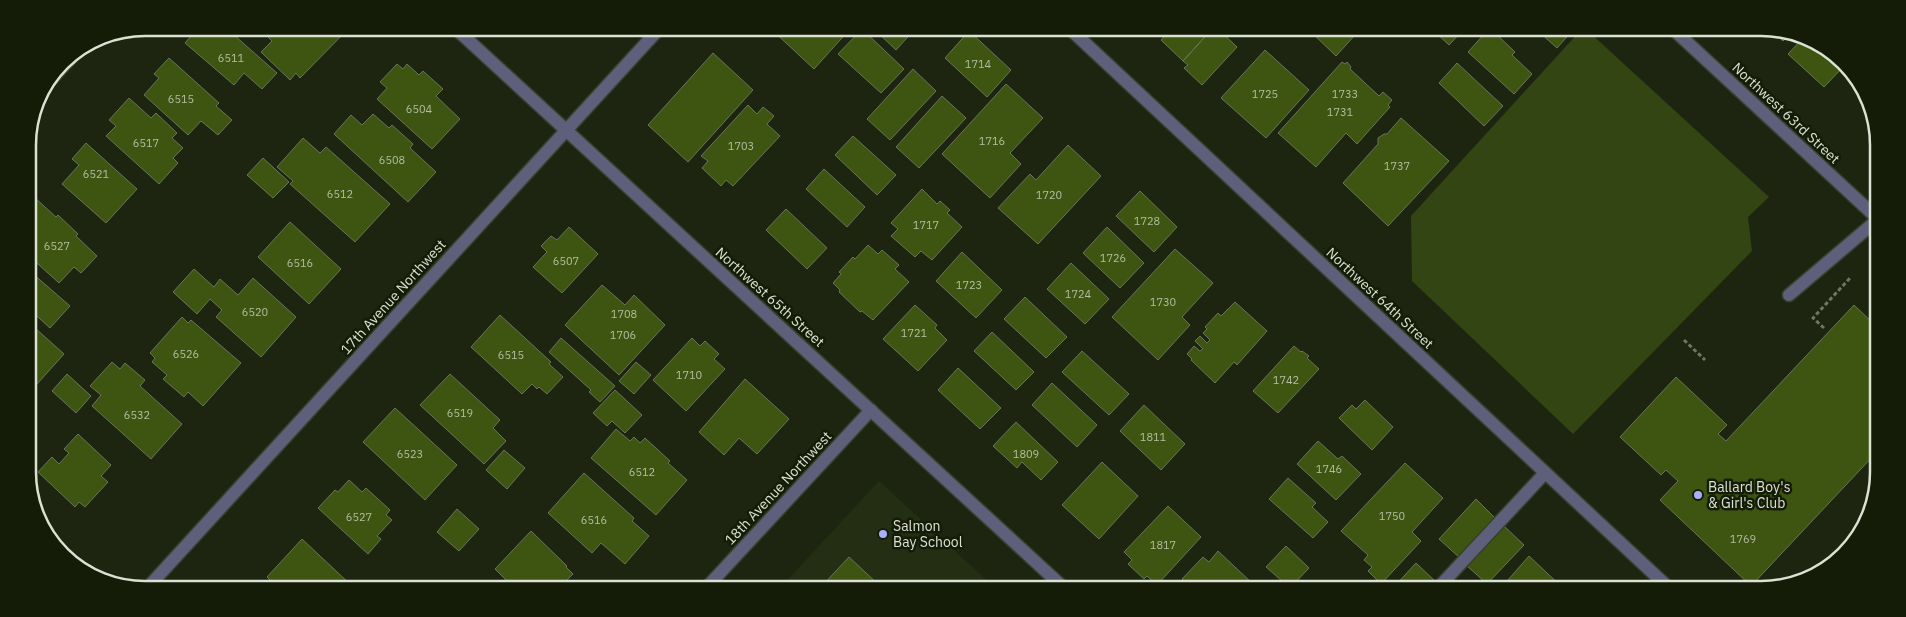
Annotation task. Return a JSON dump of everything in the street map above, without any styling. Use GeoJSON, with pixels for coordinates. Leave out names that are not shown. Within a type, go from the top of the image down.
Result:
{"type":"FeatureCollection","features":[{"type":"Feature","properties":{"kind":"street","name":"Northwest 65th Street"},"geometry":{"type":"LineString","coordinates":[[464,36],[1056,581]]}},
{"type":"Feature","properties":{"kind":"street","name":"17th Avenue Northwest"},"geometry":{"type":"LineString","coordinates":[[155,581],[653,36]]}},
{"type":"Feature","properties":{"kind":"street","name":"Northwest 64th Street"},"geometry":{"type":"LineString","coordinates":[[1076,36],[1661,581]]}},
{"type":"Feature","properties":{"kind":"street","name":"Northwest 63rd Street"},"geometry":{"type":"LineString","coordinates":[[1680,36],[1870,211]]}},
{"type":"Feature","properties":{"kind":"street"},"geometry":{"type":"LineString","coordinates":[[1789,295],[1870,226]]}},
{"type":"Feature","properties":{"kind":"street","name":"18th Avenue Northwest"},"geometry":{"type":"LineString","coordinates":[[713,581],[871,410]]}},
{"type":"Feature","properties":{"kind":"street"},"geometry":{"type":"LineString","coordinates":[[1445,581],[1546,473]]}},
{"type":"Feature","properties":{"kind":"path"},"geometry":{"type":"LineString","coordinates":[[1824,328],[1813,318],[1853,274]]}},
{"type":"Feature","properties":{"kind":"path"},"geometry":{"type":"LineString","coordinates":[[1684,340],[1705,360]]}},
{"type":"Feature","properties":{"kind":"shaded area","name":"Salmon Bay School"},"geometry":{"type":"Polygon","coordinates":[[[879,481],[987,581],[787,581],[879,481]]]}},
{"type":"Feature","properties":{"kind":"green space"},"geometry":{"type":"Polygon","coordinates":[[[1575,36],[1593,36],[1769,197],[1748,217],[1752,251],[1573,434],[1412,281],[1411,216],[1575,36]]]}},
{"type":"Feature","properties":{"kind":"building"},"geometry":{"type":"Polygon","coordinates":[[[191,36],[235,36],[277,73],[262,89],[244,73],[234,85],[185,43],[191,36]]]}},
{"type":"Feature","properties":{"kind":"building"},"geometry":{"type":"Polygon","coordinates":[[[267,36],[341,36],[300,78],[296,73],[290,80],[261,52],[272,41],[267,36]]]}},
{"type":"Feature","properties":{"kind":"building"},"geometry":{"type":"Polygon","coordinates":[[[779,36],[844,36],[814,69],[779,36]]]}},
{"type":"Feature","properties":{"kind":"building"},"geometry":{"type":"Polygon","coordinates":[[[855,36],[869,36],[904,69],[881,93],[838,54],[855,36]]]}},
{"type":"Feature","properties":{"kind":"building"},"geometry":{"type":"Polygon","coordinates":[[[881,36],[909,36],[896,50],[881,36]]]}},
{"type":"Feature","properties":{"kind":"building"},"geometry":{"type":"Polygon","coordinates":[[[965,36],[974,36],[1011,70],[987,97],[945,58],[965,36]]]}},
{"type":"Feature","properties":{"kind":"building"},"geometry":{"type":"Polygon","coordinates":[[[1165,36],[1206,36],[1183,61],[1161,40],[1165,36]]]}},
{"type":"Feature","properties":{"kind":"building"},"geometry":{"type":"Polygon","coordinates":[[[1206,36],[1225,36],[1237,47],[1202,85],[1184,68],[1188,65],[1183,61],[1206,36]]]}},
{"type":"Feature","properties":{"kind":"building"},"geometry":{"type":"Polygon","coordinates":[[[1315,36],[1354,36],[1336,56],[1315,36]]]}},
{"type":"Feature","properties":{"kind":"building"},"geometry":{"type":"Polygon","coordinates":[[[1439,36],[1457,36],[1449,45],[1439,36]]]}},
{"type":"Feature","properties":{"kind":"building"},"geometry":{"type":"Polygon","coordinates":[[[1482,36],[1498,36],[1515,52],[1512,55],[1532,74],[1514,94],[1468,52],[1482,36]]]}},
{"type":"Feature","properties":{"kind":"building"},"geometry":{"type":"Polygon","coordinates":[[[1544,36],[1568,36],[1557,48],[1544,36]]]}},
{"type":"Feature","properties":{"kind":"building"},"geometry":{"type":"Polygon","coordinates":[[[1798,43],[1815,51],[1840,70],[1824,87],[1788,54],[1798,43]]]}},
{"type":"Feature","properties":{"kind":"building"},"geometry":{"type":"Polygon","coordinates":[[[1265,50],[1309,90],[1266,138],[1221,98],[1265,50]]]}},
{"type":"Feature","properties":{"kind":"building"},"geometry":{"type":"Polygon","coordinates":[[[713,53],[753,90],[688,162],[648,125],[713,53]]]}},
{"type":"Feature","properties":{"kind":"building"},"geometry":{"type":"Polygon","coordinates":[[[169,58],[219,103],[216,106],[232,120],[218,135],[201,121],[188,135],[144,95],[159,78],[154,74],[169,58]]]}},
{"type":"Feature","properties":{"kind":"building"},"geometry":{"type":"Polygon","coordinates":[[[1342,62],[1345,64],[1347,62],[1351,67],[1350,69],[1379,96],[1383,92],[1392,100],[1388,105],[1390,107],[1357,144],[1346,133],[1316,167],[1278,133],[1342,62]]]}},
{"type":"Feature","properties":{"kind":"building"},"geometry":{"type":"Polygon","coordinates":[[[1457,63],[1503,106],[1484,126],[1439,83],[1457,63]]]}},
{"type":"Feature","properties":{"kind":"building"},"geometry":{"type":"Polygon","coordinates":[[[397,64],[403,69],[407,64],[419,75],[423,71],[443,89],[436,96],[460,119],[432,149],[377,99],[387,88],[380,82],[397,64]]]}},
{"type":"Feature","properties":{"kind":"building"},"geometry":{"type":"Polygon","coordinates":[[[913,69],[936,91],[890,140],[867,119],[913,69]]]}},
{"type":"Feature","properties":{"kind":"building"},"geometry":{"type":"Polygon","coordinates":[[[1006,84],[1043,118],[1010,153],[1021,164],[990,198],[942,154],[1006,84]]]}},
{"type":"Feature","properties":{"kind":"building"},"geometry":{"type":"Polygon","coordinates":[[[942,96],[966,118],[919,168],[896,147],[942,96]]]}},
{"type":"Feature","properties":{"kind":"building"},"geometry":{"type":"Polygon","coordinates":[[[129,98],[151,118],[156,113],[177,133],[172,138],[183,148],[173,158],[178,163],[159,184],[106,136],[116,126],[109,120],[129,98]]]}},
{"type":"Feature","properties":{"kind":"building"},"geometry":{"type":"Polygon","coordinates":[[[748,105],[757,114],[763,107],[774,116],[767,124],[780,136],[733,186],[726,180],[721,186],[702,168],[708,161],[701,156],[748,105]]]}},
{"type":"Feature","properties":{"kind":"building"},"geometry":{"type":"Polygon","coordinates":[[[373,114],[389,128],[392,125],[413,144],[410,148],[436,172],[408,202],[334,134],[351,115],[362,125],[373,114]]]}},
{"type":"Feature","properties":{"kind":"building"},"geometry":{"type":"Polygon","coordinates":[[[1401,118],[1449,161],[1388,226],[1343,183],[1378,144],[1378,138],[1387,134],[1401,118]]]}},
{"type":"Feature","properties":{"kind":"building"},"geometry":{"type":"Polygon","coordinates":[[[853,136],[896,175],[877,195],[835,155],[853,136]]]}},
{"type":"Feature","properties":{"kind":"building"},"geometry":{"type":"Polygon","coordinates":[[[303,138],[320,153],[326,147],[390,204],[355,242],[290,184],[293,181],[277,167],[303,138]]]}},
{"type":"Feature","properties":{"kind":"building"},"geometry":{"type":"Polygon","coordinates":[[[86,143],[137,189],[106,223],[62,184],[79,165],[72,159],[86,143]]]}},
{"type":"Feature","properties":{"kind":"building"},"geometry":{"type":"Polygon","coordinates":[[[1068,145],[1101,176],[1038,244],[998,208],[1030,174],[1036,180],[1068,145]]]}},
{"type":"Feature","properties":{"kind":"building"},"geometry":{"type":"Polygon","coordinates":[[[263,158],[289,182],[273,198],[247,175],[263,158]]]}},
{"type":"Feature","properties":{"kind":"building"},"geometry":{"type":"Polygon","coordinates":[[[824,169],[865,207],[847,227],[806,189],[824,169]]]}},
{"type":"Feature","properties":{"kind":"building"},"geometry":{"type":"Polygon","coordinates":[[[922,189],[937,204],[940,201],[950,210],[947,213],[962,227],[932,260],[921,251],[915,257],[891,236],[898,229],[891,223],[922,189]]]}},
{"type":"Feature","properties":{"kind":"building"},"geometry":{"type":"Polygon","coordinates":[[[1140,191],[1177,227],[1154,252],[1116,216],[1140,191]]]}},
{"type":"Feature","properties":{"kind":"building"},"geometry":{"type":"Polygon","coordinates":[[[36,199],[56,217],[58,215],[97,256],[81,273],[74,267],[59,283],[36,262],[36,199]]]}},
{"type":"Feature","properties":{"kind":"building"},"geometry":{"type":"Polygon","coordinates":[[[786,209],[827,248],[807,269],[766,230],[786,209]]]}},
{"type":"Feature","properties":{"kind":"building"},"geometry":{"type":"Polygon","coordinates":[[[290,222],[341,269],[309,304],[258,257],[290,222]]]}},
{"type":"Feature","properties":{"kind":"building"},"geometry":{"type":"Polygon","coordinates":[[[569,227],[598,254],[562,293],[533,267],[547,252],[541,246],[551,236],[557,240],[569,227]]]}},
{"type":"Feature","properties":{"kind":"building"},"geometry":{"type":"Polygon","coordinates":[[[1107,227],[1144,263],[1120,288],[1083,253],[1107,227]]]}},
{"type":"Feature","properties":{"kind":"building"},"geometry":{"type":"Polygon","coordinates":[[[868,245],[878,254],[882,250],[899,265],[895,269],[909,282],[873,320],[862,311],[860,312],[839,292],[840,290],[833,283],[841,274],[839,272],[868,245]]]}},
{"type":"Feature","properties":{"kind":"building"},"geometry":{"type":"Polygon","coordinates":[[[1175,249],[1213,283],[1182,317],[1190,325],[1158,360],[1112,317],[1175,249]]]}},
{"type":"Feature","properties":{"kind":"building"},"geometry":{"type":"Polygon","coordinates":[[[962,252],[1002,290],[976,318],[936,281],[962,252]]]}},
{"type":"Feature","properties":{"kind":"building"},"geometry":{"type":"Polygon","coordinates":[[[1071,263],[1109,299],[1085,324],[1047,289],[1071,263]]]}},
{"type":"Feature","properties":{"kind":"building"},"geometry":{"type":"Polygon","coordinates":[[[194,269],[214,287],[220,279],[238,295],[253,278],[296,317],[261,357],[216,317],[222,310],[210,299],[197,314],[173,292],[194,269]]]}},
{"type":"Feature","properties":{"kind":"building"},"geometry":{"type":"Polygon","coordinates":[[[36,276],[70,306],[50,328],[36,315],[36,276]]]}},
{"type":"Feature","properties":{"kind":"building"},"geometry":{"type":"Polygon","coordinates":[[[602,285],[625,305],[634,295],[665,325],[619,375],[565,325],[602,285]]]}},
{"type":"Feature","properties":{"kind":"building"},"geometry":{"type":"Polygon","coordinates":[[[1025,297],[1067,337],[1046,358],[1004,319],[1025,297]]]}},
{"type":"Feature","properties":{"kind":"building"},"geometry":{"type":"Polygon","coordinates":[[[1235,302],[1267,331],[1237,365],[1234,362],[1215,383],[1187,354],[1194,346],[1200,351],[1203,349],[1195,341],[1200,336],[1207,343],[1210,340],[1203,333],[1207,329],[1205,327],[1218,313],[1221,316],[1235,302]]]}},
{"type":"Feature","properties":{"kind":"building"},"geometry":{"type":"Polygon","coordinates":[[[915,305],[937,325],[935,328],[947,340],[918,371],[883,339],[915,305]]]}},
{"type":"Feature","properties":{"kind":"building"},"geometry":{"type":"Polygon","coordinates":[[[1854,305],[1870,320],[1870,459],[1756,581],[1746,581],[1660,500],[1678,481],[1666,470],[1661,475],[1620,437],[1676,377],[1727,425],[1718,434],[1726,441],[1854,305]]]}},
{"type":"Feature","properties":{"kind":"building"},"geometry":{"type":"Polygon","coordinates":[[[500,315],[551,362],[549,364],[563,377],[547,394],[532,384],[522,394],[471,347],[500,315]]]}},
{"type":"Feature","properties":{"kind":"building"},"geometry":{"type":"Polygon","coordinates":[[[182,317],[188,323],[191,320],[241,363],[203,406],[188,392],[184,397],[163,379],[167,375],[152,362],[155,358],[150,353],[182,317]]]}},
{"type":"Feature","properties":{"kind":"building"},"geometry":{"type":"Polygon","coordinates":[[[36,329],[64,354],[36,385],[36,329]]]}},
{"type":"Feature","properties":{"kind":"building"},"geometry":{"type":"Polygon","coordinates":[[[992,332],[1034,372],[1016,390],[974,351],[992,332]]]}},
{"type":"Feature","properties":{"kind":"building"},"geometry":{"type":"Polygon","coordinates":[[[561,338],[615,386],[600,402],[589,392],[591,390],[549,352],[561,338]]]}},
{"type":"Feature","properties":{"kind":"building"},"geometry":{"type":"Polygon","coordinates":[[[692,338],[700,346],[705,341],[719,354],[714,359],[725,369],[686,411],[653,380],[692,338]]]}},
{"type":"Feature","properties":{"kind":"building"},"geometry":{"type":"Polygon","coordinates":[[[1294,346],[1309,356],[1307,358],[1319,369],[1278,413],[1253,391],[1294,346]]]}},
{"type":"Feature","properties":{"kind":"building"},"geometry":{"type":"Polygon","coordinates":[[[1082,351],[1129,394],[1109,415],[1062,372],[1082,351]]]}},
{"type":"Feature","properties":{"kind":"building"},"geometry":{"type":"Polygon","coordinates":[[[112,362],[120,369],[125,363],[145,380],[140,386],[182,424],[151,459],[92,406],[101,395],[90,386],[112,362]]]}},
{"type":"Feature","properties":{"kind":"building"},"geometry":{"type":"Polygon","coordinates":[[[636,362],[651,375],[634,394],[619,381],[636,362]]]}},
{"type":"Feature","properties":{"kind":"building"},"geometry":{"type":"Polygon","coordinates":[[[958,368],[1001,408],[980,429],[938,390],[958,368]]]}},
{"type":"Feature","properties":{"kind":"building"},"geometry":{"type":"Polygon","coordinates":[[[67,374],[91,396],[76,413],[52,391],[67,374]]]}},
{"type":"Feature","properties":{"kind":"building"},"geometry":{"type":"Polygon","coordinates":[[[450,374],[500,420],[493,428],[506,441],[484,464],[420,405],[450,374]]]}},
{"type":"Feature","properties":{"kind":"building"},"geometry":{"type":"Polygon","coordinates":[[[745,379],[789,419],[757,454],[739,438],[724,455],[699,432],[745,379]]]}},
{"type":"Feature","properties":{"kind":"building"},"geometry":{"type":"Polygon","coordinates":[[[1052,383],[1097,425],[1077,447],[1032,405],[1052,383]]]}},
{"type":"Feature","properties":{"kind":"building"},"geometry":{"type":"Polygon","coordinates":[[[615,390],[642,415],[625,433],[612,421],[607,426],[593,413],[615,390]]]}},
{"type":"Feature","properties":{"kind":"building"},"geometry":{"type":"Polygon","coordinates":[[[1365,400],[1393,427],[1372,450],[1339,418],[1352,405],[1356,409],[1365,400]]]}},
{"type":"Feature","properties":{"kind":"building"},"geometry":{"type":"Polygon","coordinates":[[[1144,405],[1185,444],[1161,470],[1120,431],[1144,405]]]}},
{"type":"Feature","properties":{"kind":"building"},"geometry":{"type":"Polygon","coordinates":[[[395,408],[457,465],[425,500],[363,442],[395,408]]]}},
{"type":"Feature","properties":{"kind":"building"},"geometry":{"type":"Polygon","coordinates":[[[1016,422],[1058,462],[1041,480],[1022,462],[1017,468],[993,446],[1016,422]]]}},
{"type":"Feature","properties":{"kind":"building"},"geometry":{"type":"Polygon","coordinates":[[[616,429],[630,441],[634,437],[640,443],[645,438],[687,480],[656,515],[591,458],[616,429]]]}},
{"type":"Feature","properties":{"kind":"building"},"geometry":{"type":"Polygon","coordinates":[[[78,434],[111,465],[101,476],[108,482],[85,507],[79,502],[75,507],[38,472],[52,457],[59,464],[69,453],[64,449],[78,434]]]}},
{"type":"Feature","properties":{"kind":"building"},"geometry":{"type":"Polygon","coordinates":[[[1318,441],[1338,459],[1342,456],[1361,474],[1336,500],[1297,464],[1318,441]]]}},
{"type":"Feature","properties":{"kind":"building"},"geometry":{"type":"Polygon","coordinates":[[[504,450],[525,468],[507,489],[486,470],[504,450]]]}},
{"type":"Feature","properties":{"kind":"building"},"geometry":{"type":"Polygon","coordinates":[[[1102,462],[1138,496],[1099,539],[1062,505],[1102,462]]]}},
{"type":"Feature","properties":{"kind":"building"},"geometry":{"type":"Polygon","coordinates":[[[1405,463],[1443,498],[1412,532],[1421,541],[1384,581],[1378,581],[1368,571],[1372,567],[1364,560],[1368,555],[1341,531],[1405,463]]]}},
{"type":"Feature","properties":{"kind":"building"},"geometry":{"type":"Polygon","coordinates":[[[584,473],[634,518],[632,521],[649,536],[625,564],[601,543],[592,553],[548,513],[584,473]]]}},
{"type":"Feature","properties":{"kind":"building"},"geometry":{"type":"Polygon","coordinates":[[[1288,478],[1316,503],[1312,507],[1328,522],[1313,538],[1269,499],[1288,478]]]}},
{"type":"Feature","properties":{"kind":"building"},"geometry":{"type":"Polygon","coordinates":[[[349,480],[362,492],[366,488],[390,510],[386,515],[392,520],[377,536],[381,539],[368,554],[318,508],[335,490],[338,492],[349,480]]]}},
{"type":"Feature","properties":{"kind":"building"},"geometry":{"type":"Polygon","coordinates":[[[1476,499],[1496,519],[1460,558],[1439,539],[1476,499]]]}},
{"type":"Feature","properties":{"kind":"building"},"geometry":{"type":"Polygon","coordinates":[[[1168,506],[1201,537],[1161,581],[1153,581],[1147,576],[1144,579],[1128,564],[1132,560],[1124,552],[1168,506]]]}},
{"type":"Feature","properties":{"kind":"building"},"geometry":{"type":"Polygon","coordinates":[[[457,509],[479,529],[459,551],[437,532],[457,509]]]}},
{"type":"Feature","properties":{"kind":"building"},"geometry":{"type":"Polygon","coordinates":[[[1503,525],[1524,545],[1490,581],[1484,581],[1466,565],[1503,525]]]}},
{"type":"Feature","properties":{"kind":"building"},"geometry":{"type":"Polygon","coordinates":[[[531,531],[573,574],[566,581],[507,581],[495,569],[531,531]]]}},
{"type":"Feature","properties":{"kind":"building"},"geometry":{"type":"Polygon","coordinates":[[[302,539],[347,581],[271,581],[267,577],[302,539]]]}},
{"type":"Feature","properties":{"kind":"building"},"geometry":{"type":"Polygon","coordinates":[[[1286,546],[1309,568],[1297,581],[1282,581],[1266,567],[1286,546]]]}},
{"type":"Feature","properties":{"kind":"building"},"geometry":{"type":"Polygon","coordinates":[[[1218,551],[1250,581],[1184,581],[1182,579],[1203,557],[1209,562],[1218,551]]]}},
{"type":"Feature","properties":{"kind":"building"},"geometry":{"type":"Polygon","coordinates":[[[1529,556],[1556,581],[1507,581],[1529,556]]]}},
{"type":"Feature","properties":{"kind":"building"},"geometry":{"type":"Polygon","coordinates":[[[849,557],[875,581],[827,581],[849,557]]]}},
{"type":"Feature","properties":{"kind":"building"},"geometry":{"type":"Polygon","coordinates":[[[1416,563],[1435,581],[1399,581],[1416,563]]]}},
{"type":"Feature","properties":{"kind":"place","name":"Ballard Boy's & Girl's Club"},"geometry":{"type":"Point","coordinates":[1698,495]}},
{"type":"Feature","properties":{"kind":"place","name":"Salmon Bay School"},"geometry":{"type":"Point","coordinates":[883,534]}}]}
